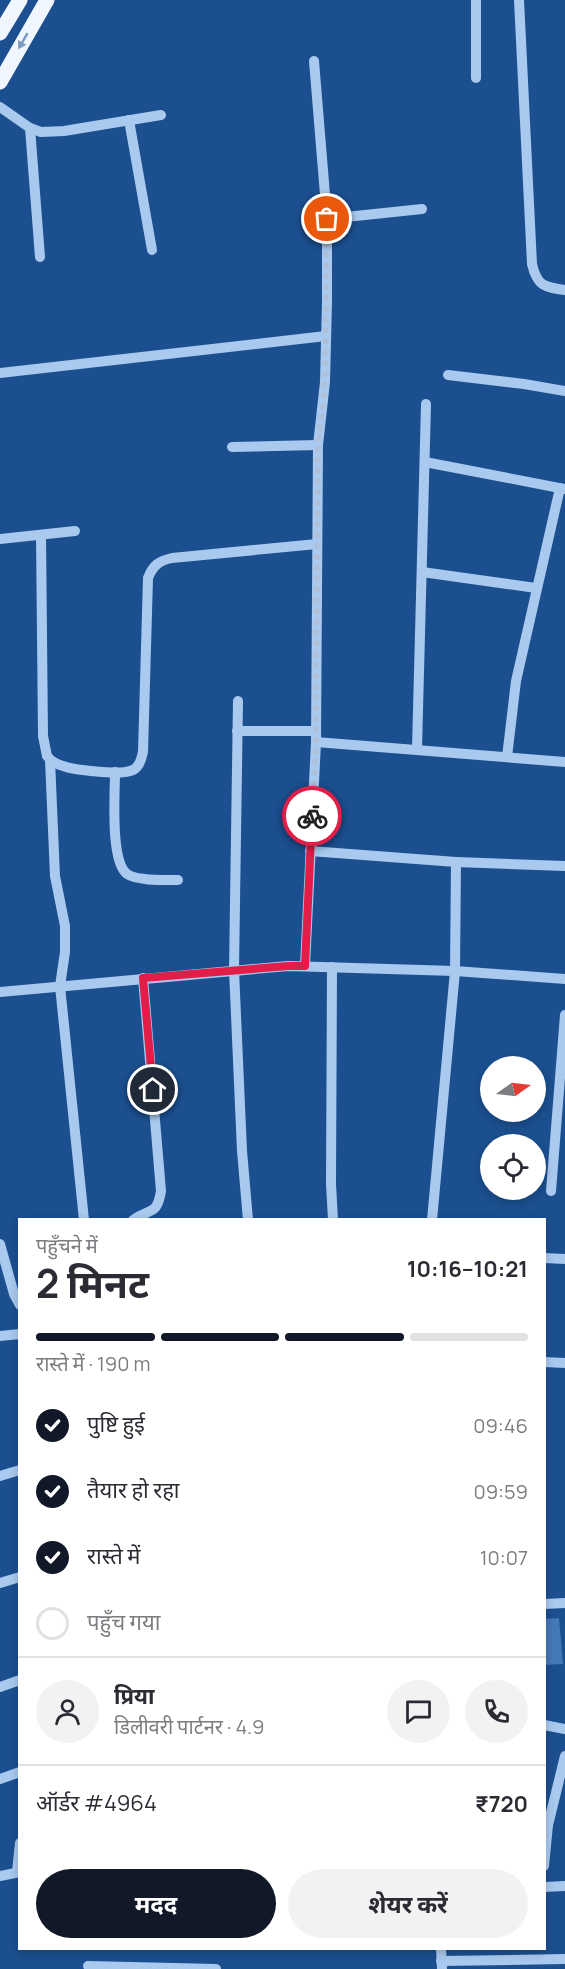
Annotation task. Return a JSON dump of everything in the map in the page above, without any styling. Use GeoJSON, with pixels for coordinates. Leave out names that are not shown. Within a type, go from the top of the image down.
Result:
{"type":"FeatureCollection","features":[{"type":"Feature","properties":{"kind":"main road"},"geometry":{"type":"LineString","coordinates":[[0,33],[20,0]]}},
{"type":"Feature","properties":{"kind":"main road"},"geometry":{"type":"LineString","coordinates":[[0,82],[47,0]]}},
{"type":"Feature","properties":{"kind":"street"},"geometry":{"type":"LineString","coordinates":[[476,0],[476,78]]}},
{"type":"Feature","properties":{"kind":"street"},"geometry":{"type":"LineString","coordinates":[[519,0],[532,264],[536,278],[542,285],[565,290]]}},
{"type":"Feature","properties":{"kind":"street"},"geometry":{"type":"LineString","coordinates":[[305,966],[316,737],[318,445],[325,382],[326,336],[327,219],[314,61]]}},
{"type":"Feature","properties":{"kind":"street"},"geometry":{"type":"LineString","coordinates":[[0,107],[30,128],[41,132],[64,131],[161,114]]}},
{"type":"Feature","properties":{"kind":"street"},"geometry":{"type":"LineString","coordinates":[[129,120],[152,250]]}},
{"type":"Feature","properties":{"kind":"street"},"geometry":{"type":"LineString","coordinates":[[30,128],[40,257]]}},
{"type":"Feature","properties":{"kind":"street"},"geometry":{"type":"LineString","coordinates":[[327,219],[422,209]]}},
{"type":"Feature","properties":{"kind":"street"},"geometry":{"type":"LineString","coordinates":[[0,373],[326,336]]}},
{"type":"Feature","properties":{"kind":"street"},"geometry":{"type":"LineString","coordinates":[[448,375],[565,391]]}},
{"type":"Feature","properties":{"kind":"street"},"geometry":{"type":"LineString","coordinates":[[417,749],[426,404]]}},
{"type":"Feature","properties":{"kind":"street"},"geometry":{"type":"LineString","coordinates":[[232,447],[318,445]]}},
{"type":"Feature","properties":{"kind":"street"},"geometry":{"type":"LineString","coordinates":[[424,462],[563,489],[536,588],[516,681],[507,757]]}},
{"type":"Feature","properties":{"kind":"street"},"geometry":{"type":"LineString","coordinates":[[0,539],[75,531]]}},
{"type":"Feature","properties":{"kind":"street"},"geometry":{"type":"LineString","coordinates":[[41,535],[43,736],[47,756],[71,769],[115,772],[130,771],[137,767],[142,753],[148,578],[152,568],[160,561],[172,558],[317,543]]}},
{"type":"Feature","properties":{"kind":"street"},"geometry":{"type":"LineString","coordinates":[[422,572],[536,588]]}},
{"type":"Feature","properties":{"kind":"street"},"geometry":{"type":"LineString","coordinates":[[238,701],[234,970],[242,1151],[248,1218]]}},
{"type":"Feature","properties":{"kind":"street"},"geometry":{"type":"LineString","coordinates":[[237,731],[565,762]]}},
{"type":"Feature","properties":{"kind":"street"},"geometry":{"type":"LineString","coordinates":[[51,760],[55,876],[65,933],[60,986],[84,1218]]}},
{"type":"Feature","properties":{"kind":"street"},"geometry":{"type":"LineString","coordinates":[[115,772],[117,849],[121,867],[134,878],[178,880]]}},
{"type":"Feature","properties":{"kind":"street"},"geometry":{"type":"LineString","coordinates":[[310,850],[456,862],[565,866]]}},
{"type":"Feature","properties":{"kind":"street"},"geometry":{"type":"LineString","coordinates":[[432,1218],[455,971],[456,862]]}},
{"type":"Feature","properties":{"kind":"street"},"geometry":{"type":"LineString","coordinates":[[0,992],[288,966],[455,971],[565,979]]}},
{"type":"Feature","properties":{"kind":"street"},"geometry":{"type":"LineString","coordinates":[[332,967],[333,1218]]}},
{"type":"Feature","properties":{"kind":"street"},"geometry":{"type":"LineString","coordinates":[[136,1218],[157,1208],[161,1191],[143,978]]}},
{"type":"Feature","properties":{"kind":"street"},"geometry":{"type":"LineString","coordinates":[[551,1191],[559,1159],[565,1016]]}},
{"type":"Feature","properties":{"kind":"street"},"geometry":{"type":"LineString","coordinates":[[0,1244],[18,1301]]}},
{"type":"Feature","properties":{"kind":"street"},"geometry":{"type":"LineString","coordinates":[[546,1258],[565,1259]]}},
{"type":"Feature","properties":{"kind":"street"},"geometry":{"type":"LineString","coordinates":[[0,1336],[18,1334]]}},
{"type":"Feature","properties":{"kind":"street"},"geometry":{"type":"LineString","coordinates":[[546,1362],[565,1363]]}},
{"type":"Feature","properties":{"kind":"street"},"geometry":{"type":"LineString","coordinates":[[0,1476],[18,1471]]}},
{"type":"Feature","properties":{"kind":"street"},"geometry":{"type":"LineString","coordinates":[[0,1583],[18,1578]]}},
{"type":"Feature","properties":{"kind":"street"},"geometry":{"type":"LineString","coordinates":[[546,1604],[565,1603]]}},
{"type":"Feature","properties":{"kind":"street"},"geometry":{"type":"LineString","coordinates":[[0,1687],[18,1681]]}},
{"type":"Feature","properties":{"kind":"street"},"geometry":{"type":"LineString","coordinates":[[546,1725],[565,1729]]}},
{"type":"Feature","properties":{"kind":"street"},"geometry":{"type":"LineString","coordinates":[[546,1846],[548,1825],[565,1756]]}},
{"type":"Feature","properties":{"kind":"street"},"geometry":{"type":"LineString","coordinates":[[0,1779],[18,1773]]}},
{"type":"Feature","properties":{"kind":"street"},"geometry":{"type":"LineString","coordinates":[[0,1876],[18,1872]]}},
{"type":"Feature","properties":{"kind":"street"},"geometry":{"type":"LineString","coordinates":[[546,1887],[565,1886]]}},
{"type":"Feature","properties":{"kind":"street"},"geometry":{"type":"LineString","coordinates":[[441,1950],[442,1965],[565,1959]]}},
{"type":"Feature","properties":{"kind":"street"},"geometry":{"type":"LineString","coordinates":[[88,1966],[216,1969]]}},
{"type":"Feature","properties":{"kind":"building"},"geometry":{"type":"Polygon","coordinates":[[[559,1618],[563,1664],[546,1665],[546,1619],[559,1618]]]}},
{"type":"Feature","properties":{"kind":"way so far"},"geometry":{"type":"LineString","coordinates":[[312,816],[316,742],[318,445],[325,382],[327,219]]}},
{"type":"Feature","properties":{"kind":"route"},"geometry":{"type":"LineString","coordinates":[[153,1090],[143,978],[305,966],[312,816]]}}]}
